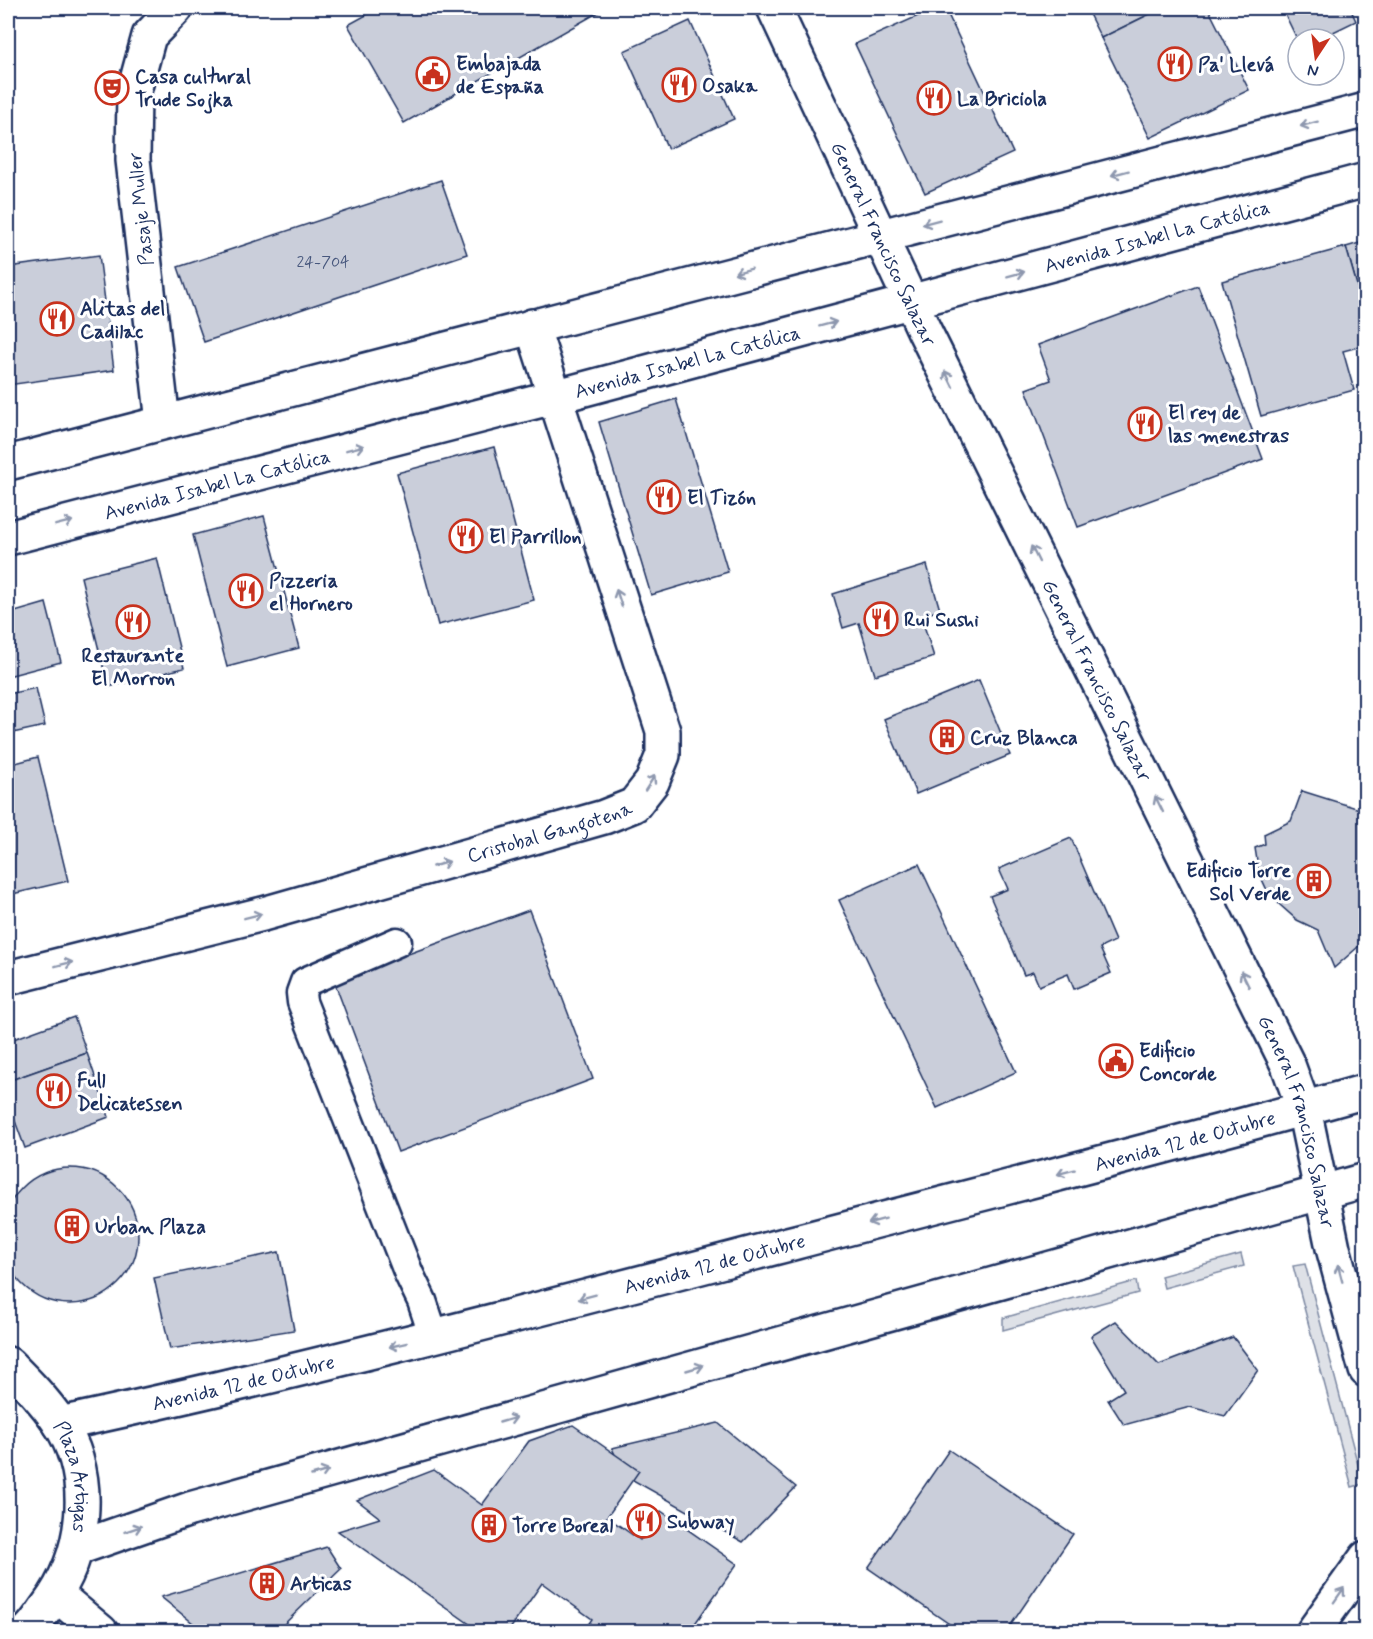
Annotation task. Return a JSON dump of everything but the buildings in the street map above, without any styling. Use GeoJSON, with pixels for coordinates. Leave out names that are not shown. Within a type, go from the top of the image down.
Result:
{"type":"FeatureCollection","features":[{"type":"Feature","properties":{"kind":"street","name":"Pasaje Muller"},"geometry":{"type":"LineString","coordinates":[[163,422],[133,160],[134,91],[149,36],[176,8]]}},
{"type":"Feature","properties":{"kind":"street","name":"General Francisco Salazar"},"geometry":{"type":"LineString","coordinates":[[782,11],[924,330],[1288,1065],[1304,1109],[1333,1248],[1365,1371]]}},
{"type":"Feature","properties":{"kind":"street"},"geometry":{"type":"LineString","coordinates":[[8,463],[1365,110]]}},
{"type":"Feature","properties":{"kind":"street","name":"Avenida Isabel La Católica"},"geometry":{"type":"LineString","coordinates":[[8,538],[553,397],[1365,180]]}},
{"type":"Feature","properties":{"kind":"street","name":"Cristobal Gangotena"},"geometry":{"type":"LineString","coordinates":[[8,978],[274,911],[604,817],[633,805],[652,782],[663,755],[663,731],[553,397],[532,326]]}},
{"type":"Feature","properties":{"kind":"street","name":"Avenida 12 de Octubre"},"geometry":{"type":"LineString","coordinates":[[60,1424],[434,1336],[1304,1109],[1365,1091]]}},
{"type":"Feature","properties":{"kind":"street"},"geometry":{"type":"LineString","coordinates":[[78,1548],[190,1509],[1365,1180]]}},
{"type":"Feature","properties":{"kind":"street","name":"Plaza Artigas"},"geometry":{"type":"LineString","coordinates":[[8,1364],[34,1390],[60,1424],[76,1459],[83,1499],[78,1548],[70,1571],[57,1595],[27,1632]]}},
{"type":"Feature","properties":{"kind":"street"},"geometry":{"type":"LineString","coordinates":[[1313,1632],[1365,1558]]}},
{"type":"Feature","properties":{"kind":"street"},"geometry":{"type":"LineString","coordinates":[[57,1595],[101,1632]]}},
{"type":"Feature","properties":{"kind":"lane"},"geometry":{"type":"LineString","coordinates":[[397,942],[305,982],[301,993],[302,1002],[434,1336]]}},
{"type":"Feature","properties":{"kind":"shaded area"},"geometry":{"type":"Polygon","coordinates":[[[1241,1254],[1244,1266],[1164,1288],[1161,1276],[1241,1254]]]}},
{"type":"Feature","properties":{"kind":"shaded area"},"geometry":{"type":"Polygon","coordinates":[[[1305,1264],[1363,1484],[1352,1487],[1293,1266],[1305,1264]]]}},
{"type":"Feature","properties":{"kind":"shaded area"},"geometry":{"type":"Polygon","coordinates":[[[1136,1281],[1138,1293],[1003,1330],[1003,1318],[1136,1281]]]}},
{"type":"Feature","properties":{"kind":"place","name":"Pa' Llevá"},"geometry":{"type":"Point","coordinates":[1175,64]}},
{"type":"Feature","properties":{"kind":"place","name":"Embajada de España"},"geometry":{"type":"Point","coordinates":[433,74]}},
{"type":"Feature","properties":{"kind":"place","name":"Osaka"},"geometry":{"type":"Point","coordinates":[679,85]}},
{"type":"Feature","properties":{"kind":"place","name":"Casa cultural Trude Sojka"},"geometry":{"type":"Point","coordinates":[112,88]}},
{"type":"Feature","properties":{"kind":"place","name":"La Briciola"},"geometry":{"type":"Point","coordinates":[934,98]}},
{"type":"Feature","properties":{"kind":"place","name":"Alitas del Cadilac"},"geometry":{"type":"Point","coordinates":[57,319]}},
{"type":"Feature","properties":{"kind":"place","name":"El rey de las menestras"},"geometry":{"type":"Point","coordinates":[1145,424]}},
{"type":"Feature","properties":{"kind":"place","name":"El Tizón"},"geometry":{"type":"Point","coordinates":[664,497]}},
{"type":"Feature","properties":{"kind":"place","name":"El Parrillon"},"geometry":{"type":"Point","coordinates":[466,536]}},
{"type":"Feature","properties":{"kind":"place","name":"Pizzeria el Hornero"},"geometry":{"type":"Point","coordinates":[246,591]}},
{"type":"Feature","properties":{"kind":"place","name":"Rui Sushi"},"geometry":{"type":"Point","coordinates":[881,619]}},
{"type":"Feature","properties":{"kind":"place","name":"Restaurante El Morron"},"geometry":{"type":"Point","coordinates":[133,622]}},
{"type":"Feature","properties":{"kind":"place","name":"Cruz Blanca"},"geometry":{"type":"Point","coordinates":[947,737]}},
{"type":"Feature","properties":{"kind":"place","name":"Edificio Torre Sol Verde"},"geometry":{"type":"Point","coordinates":[1314,881]}},
{"type":"Feature","properties":{"kind":"place","name":"Edificio Concorde"},"geometry":{"type":"Point","coordinates":[1116,1061]}},
{"type":"Feature","properties":{"kind":"place","name":"Full Delicatessen"},"geometry":{"type":"Point","coordinates":[54,1091]}},
{"type":"Feature","properties":{"kind":"place","name":"Urban Plaza"},"geometry":{"type":"Point","coordinates":[72,1226]}},
{"type":"Feature","properties":{"kind":"place","name":"Subway"},"geometry":{"type":"Point","coordinates":[644,1521]}},
{"type":"Feature","properties":{"kind":"place","name":"Torre Boreal"},"geometry":{"type":"Point","coordinates":[489,1525]}},
{"type":"Feature","properties":{"kind":"place","name":"Articas"},"geometry":{"type":"Point","coordinates":[267,1583]}}]}
